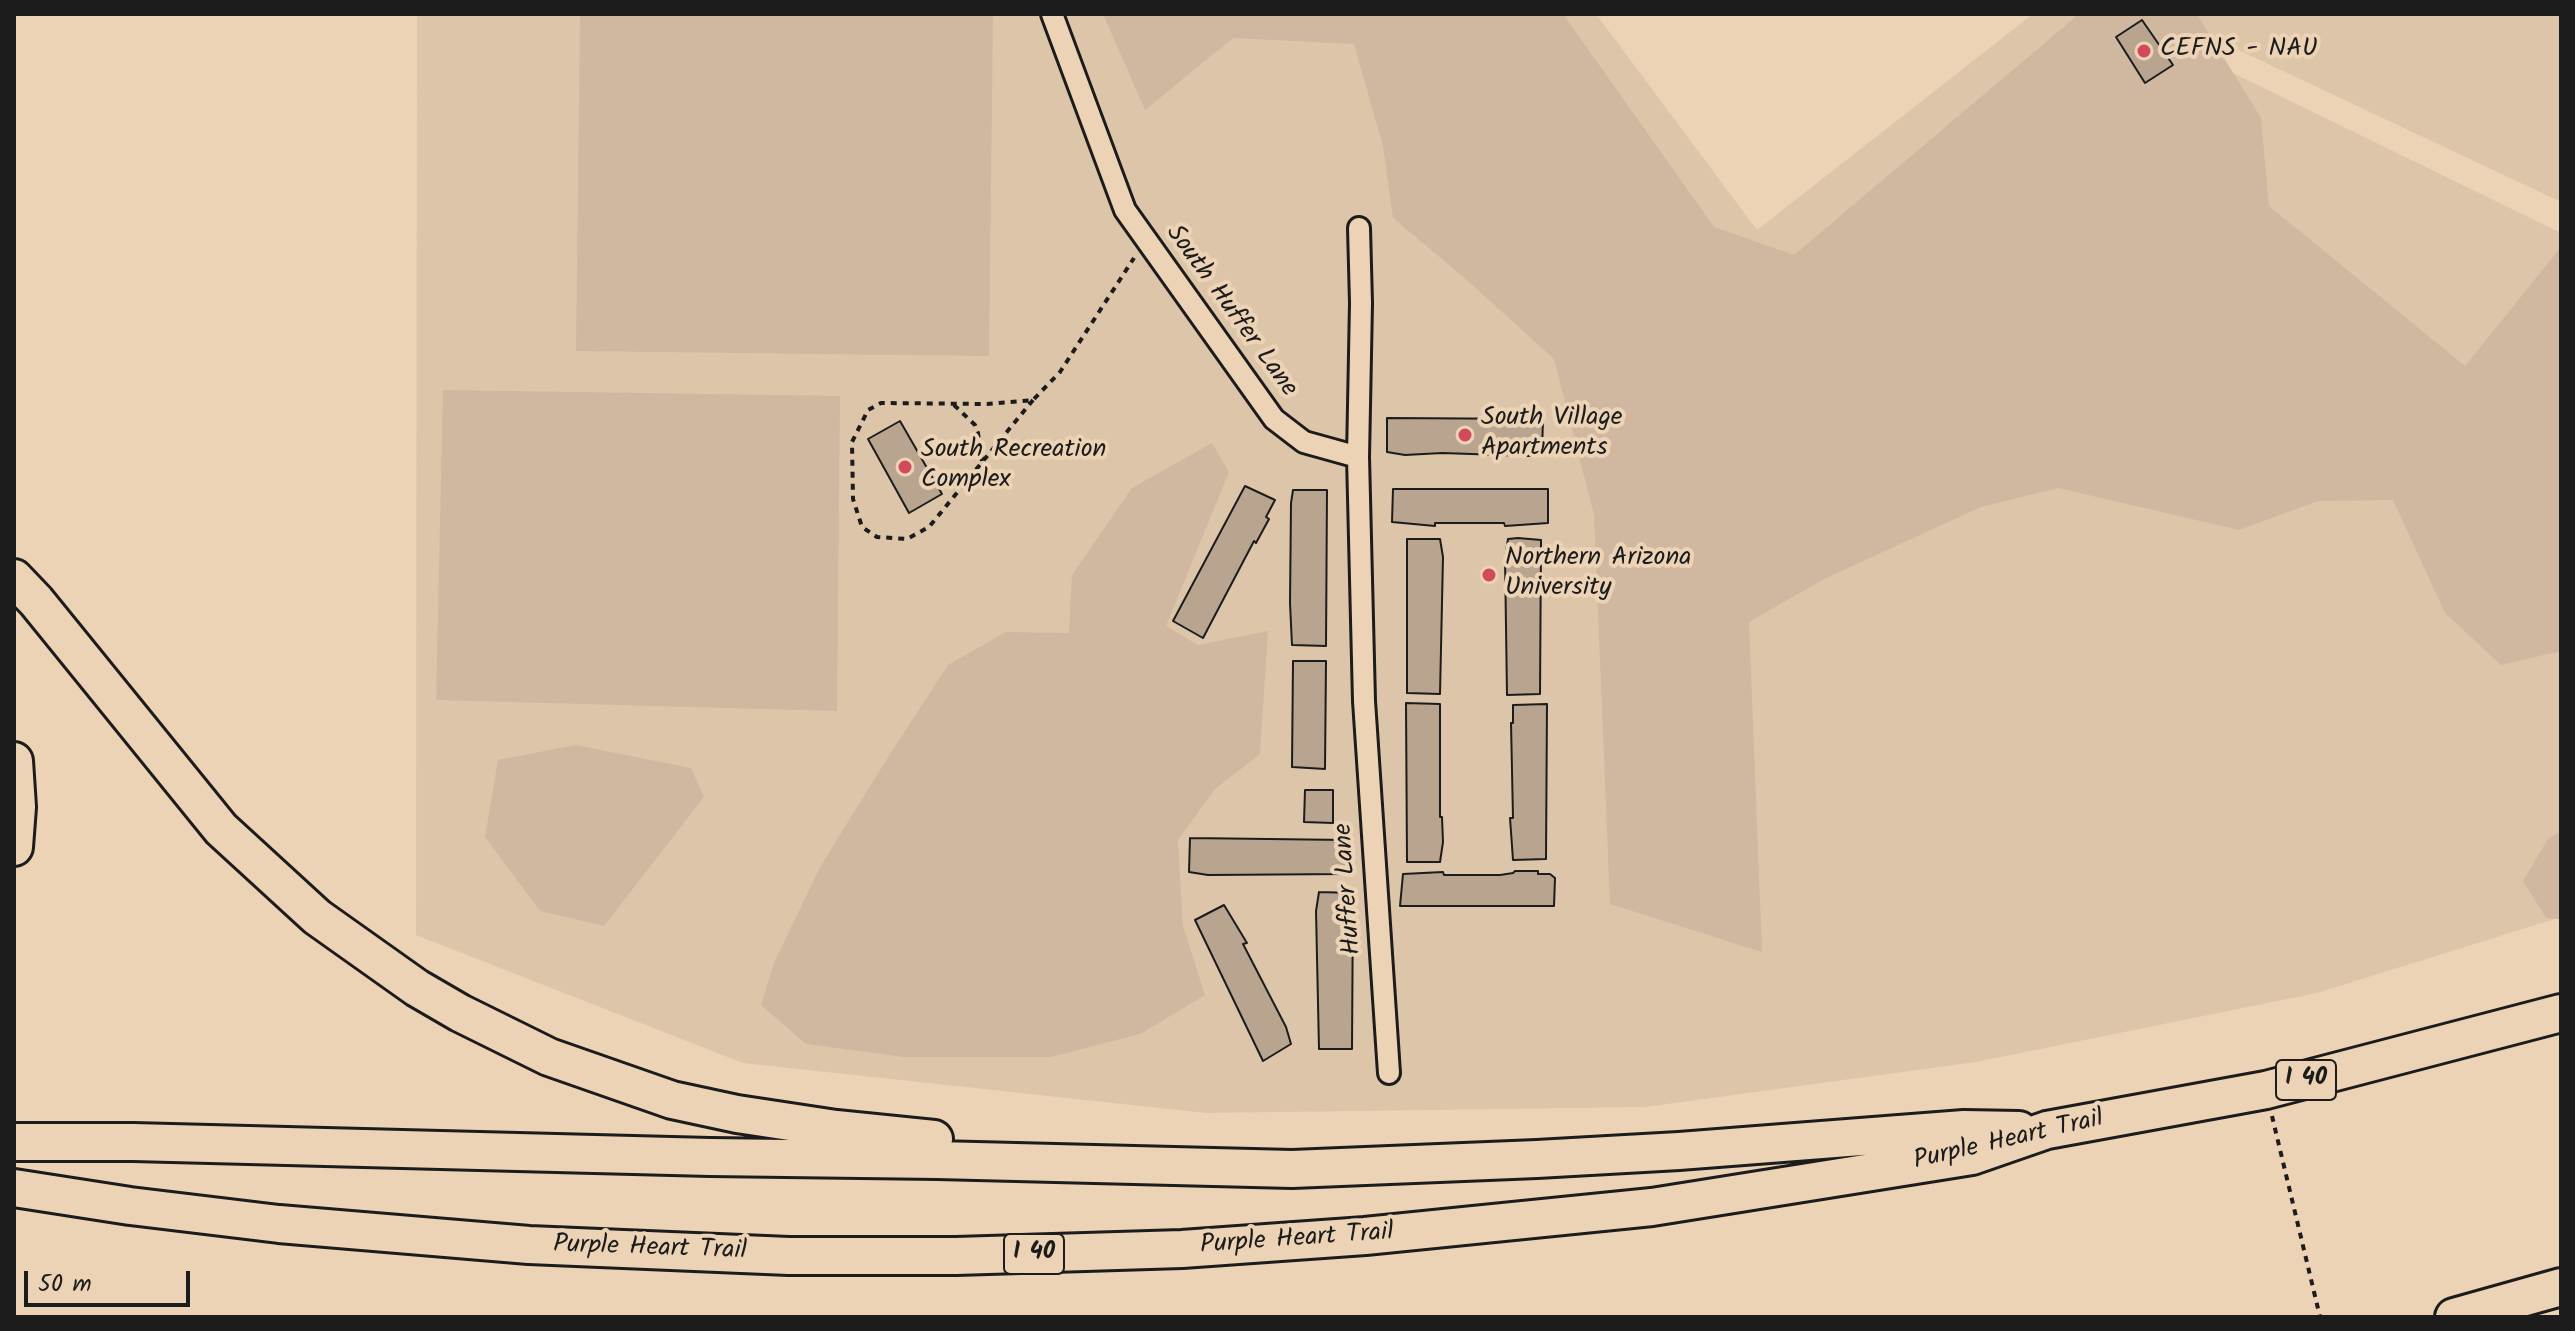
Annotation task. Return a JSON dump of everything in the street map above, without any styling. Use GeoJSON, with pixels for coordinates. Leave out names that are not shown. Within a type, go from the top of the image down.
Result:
{"type":"FeatureCollection","features":[{"type":"Feature","properties":{"kind":"highway"},"geometry":{"type":"LineString","coordinates":[[14,578],[221,829],[317,917],[417,988],[460,1013],[549,1057],[672,1100],[822,1127],[1043,1150],[1126,1164]]}},
{"type":"Feature","properties":{"kind":"highway"},"geometry":{"type":"LineString","coordinates":[[14,761],[17,807],[14,847]]}},
{"type":"Feature","properties":{"kind":"highway","name":"Purple Heart Trail"},"geometry":{"type":"LineString","coordinates":[[14,1188],[279,1224],[529,1245],[789,1256],[971,1256],[1182,1249],[1365,1236],[1652,1207],[1972,1156],[2047,1130],[2266,1090],[2561,1013]]}},
{"type":"Feature","properties":{"kind":"highway"},"geometry":{"type":"LineString","coordinates":[[14,1142],[133,1142],[1292,1169],[1679,1151],[1964,1129],[2047,1130]]}},
{"type":"Feature","properties":{"kind":"highway"},"geometry":{"type":"LineString","coordinates":[[2454,1317],[2561,1287]]}},
{"type":"Feature","properties":{"kind":"street","name":"South Huffer Lane"},"geometry":{"type":"LineString","coordinates":[[1052,14],[1125,210],[1274,419],[1304,442],[1358,457]]}},
{"type":"Feature","properties":{"kind":"street"},"geometry":{"type":"LineString","coordinates":[[1358,457],[1359,228]]}},
{"type":"Feature","properties":{"kind":"street","name":"Huffer Lane"},"geometry":{"type":"LineString","coordinates":[[1358,457],[1364,701],[1389,1073]]}},
{"type":"Feature","properties":{"kind":"path"},"geometry":{"type":"LineString","coordinates":[[1033,400],[987,404],[881,403],[868,410],[852,442],[853,499],[862,527],[877,537],[907,539],[929,527],[1033,400],[1060,372],[1146,240]]}},
{"type":"Feature","properties":{"kind":"path"},"geometry":{"type":"LineString","coordinates":[[952,403],[975,425],[982,461]]}},
{"type":"Feature","properties":{"kind":"path"},"geometry":{"type":"LineString","coordinates":[[2266,1090],[2320,1317]]}},
{"type":"Feature","properties":{"kind":"shaded area","name":"Northern Arizona University"},"geometry":{"type":"Polygon","coordinates":[[[417,14],[1596,14],[1757,230],[2033,14],[2112,14],[2561,233],[2561,917],[2317,993],[1976,1062],[1645,1107],[1206,1113],[743,1063],[416,935],[417,14]]]}},
{"type":"Feature","properties":{"kind":"shaded area"},"geometry":{"type":"Polygon","coordinates":[[[580,14],[993,14],[989,356],[576,351],[580,14]]]}},
{"type":"Feature","properties":{"kind":"shaded area"},"geometry":{"type":"Polygon","coordinates":[[[1103,14],[1563,14],[1714,227],[1794,255],[2079,14],[2197,14],[2261,118],[2269,206],[2465,366],[2561,247],[2561,651],[2501,665],[2445,613],[2393,500],[2318,501],[2239,530],[2058,488],[1981,507],[1824,579],[1749,622],[1762,952],[1610,904],[1594,515],[1554,359],[1393,218],[1383,146],[1354,44],[1233,38],[1145,110],[1103,14]]]}},
{"type":"Feature","properties":{"kind":"shaded area"},"geometry":{"type":"Polygon","coordinates":[[[2162,14],[2561,14],[2561,202],[2162,14]]]}},
{"type":"Feature","properties":{"kind":"shaded area"},"geometry":{"type":"Polygon","coordinates":[[[443,390],[840,396],[837,711],[436,700],[443,390]]]}},
{"type":"Feature","properties":{"kind":"shaded area"},"geometry":{"type":"Polygon","coordinates":[[[1212,443],[1229,472],[1166,626],[1198,645],[1268,631],[1260,754],[1215,789],[1178,840],[1183,926],[1205,995],[1140,1034],[1051,1057],[904,1057],[806,1044],[761,1005],[774,963],[820,867],[948,665],[1006,632],[1069,633],[1072,575],[1132,488],[1212,443]]]}},
{"type":"Feature","properties":{"kind":"shaded area"},"geometry":{"type":"Polygon","coordinates":[[[576,745],[691,768],[704,797],[604,926],[540,911],[485,837],[498,760],[576,745]]]}},
{"type":"Feature","properties":{"kind":"shaded area"},"geometry":{"type":"Polygon","coordinates":[[[2561,831],[2561,919],[2546,918],[2523,881],[2548,839],[2561,831]]]}},
{"type":"Feature","properties":{"kind":"building","name":"CEFNS - NAU"},"geometry":{"type":"Polygon","coordinates":[[[2142,20],[2173,65],[2145,83],[2116,37],[2142,20]]]}},
{"type":"Feature","properties":{"kind":"building","name":"South Village Apartments"},"geometry":{"type":"Polygon","coordinates":[[[1387,418],[1543,419],[1542,452],[1530,452],[1530,456],[1405,455],[1387,452],[1387,418]]]}},
{"type":"Feature","properties":{"kind":"building","name":"South Recreation Complex"},"geometry":{"type":"Polygon","coordinates":[[[900,421],[942,494],[909,513],[868,439],[900,421]]]}},
{"type":"Feature","properties":{"kind":"building"},"geometry":{"type":"Polygon","coordinates":[[[1245,486],[1275,500],[1266,517],[1269,519],[1256,543],[1254,541],[1203,638],[1173,621],[1245,486]]]}},
{"type":"Feature","properties":{"kind":"building","name":"South Village Apartments"},"geometry":{"type":"Polygon","coordinates":[[[1393,489],[1548,489],[1548,523],[1505,526],[1504,523],[1435,523],[1435,526],[1392,522],[1393,489]]]}},
{"type":"Feature","properties":{"kind":"building"},"geometry":{"type":"Polygon","coordinates":[[[1293,490],[1327,490],[1326,646],[1292,645],[1293,490]]]}},
{"type":"Feature","properties":{"kind":"building"},"geometry":{"type":"Polygon","coordinates":[[[1407,539],[1440,539],[1443,557],[1440,694],[1407,693],[1407,539]]]}},
{"type":"Feature","properties":{"kind":"building","name":"South Village Apartments"},"geometry":{"type":"Polygon","coordinates":[[[1508,539],[1541,540],[1540,694],[1507,695],[1505,558],[1508,539]]]}},
{"type":"Feature","properties":{"kind":"building"},"geometry":{"type":"Polygon","coordinates":[[[1293,661],[1326,661],[1325,769],[1292,767],[1293,661]]]}},
{"type":"Feature","properties":{"kind":"building"},"geometry":{"type":"Polygon","coordinates":[[[1406,703],[1440,704],[1440,817],[1443,842],[1440,862],[1407,862],[1406,703]]]}},
{"type":"Feature","properties":{"kind":"building"},"geometry":{"type":"Polygon","coordinates":[[[1547,704],[1546,859],[1513,860],[1510,818],[1513,818],[1513,705],[1547,704]]]}},
{"type":"Feature","properties":{"kind":"building"},"geometry":{"type":"Polygon","coordinates":[[[1305,790],[1333,790],[1333,823],[1304,822],[1305,790]]]}},
{"type":"Feature","properties":{"kind":"building"},"geometry":{"type":"Polygon","coordinates":[[[1190,838],[1346,840],[1346,874],[1208,875],[1189,872],[1190,838]]]}},
{"type":"Feature","properties":{"kind":"building"},"geometry":{"type":"Polygon","coordinates":[[[1515,871],[1538,871],[1538,874],[1550,874],[1555,878],[1554,906],[1400,906],[1403,874],[1443,872],[1444,875],[1500,875],[1515,871]]]}},
{"type":"Feature","properties":{"kind":"building"},"geometry":{"type":"Polygon","coordinates":[[[1319,892],[1353,893],[1352,1049],[1319,1049],[1316,911],[1319,892]]]}},
{"type":"Feature","properties":{"kind":"building"},"geometry":{"type":"Polygon","coordinates":[[[1224,905],[1247,943],[1243,944],[1286,1027],[1291,1044],[1263,1061],[1195,920],[1224,905]]]}},
{"type":"Feature","properties":{"kind":"place","name":"CEFNS - NAU"},"geometry":{"type":"Point","coordinates":[2144,51]}},
{"type":"Feature","properties":{"kind":"place","name":"South Village Apartments"},"geometry":{"type":"Point","coordinates":[1465,435]}},
{"type":"Feature","properties":{"kind":"place","name":"South Recreation Complex"},"geometry":{"type":"Point","coordinates":[905,467]}},
{"type":"Feature","properties":{"kind":"place","name":"Northern Arizona University"},"geometry":{"type":"Point","coordinates":[1489,575]}}]}
